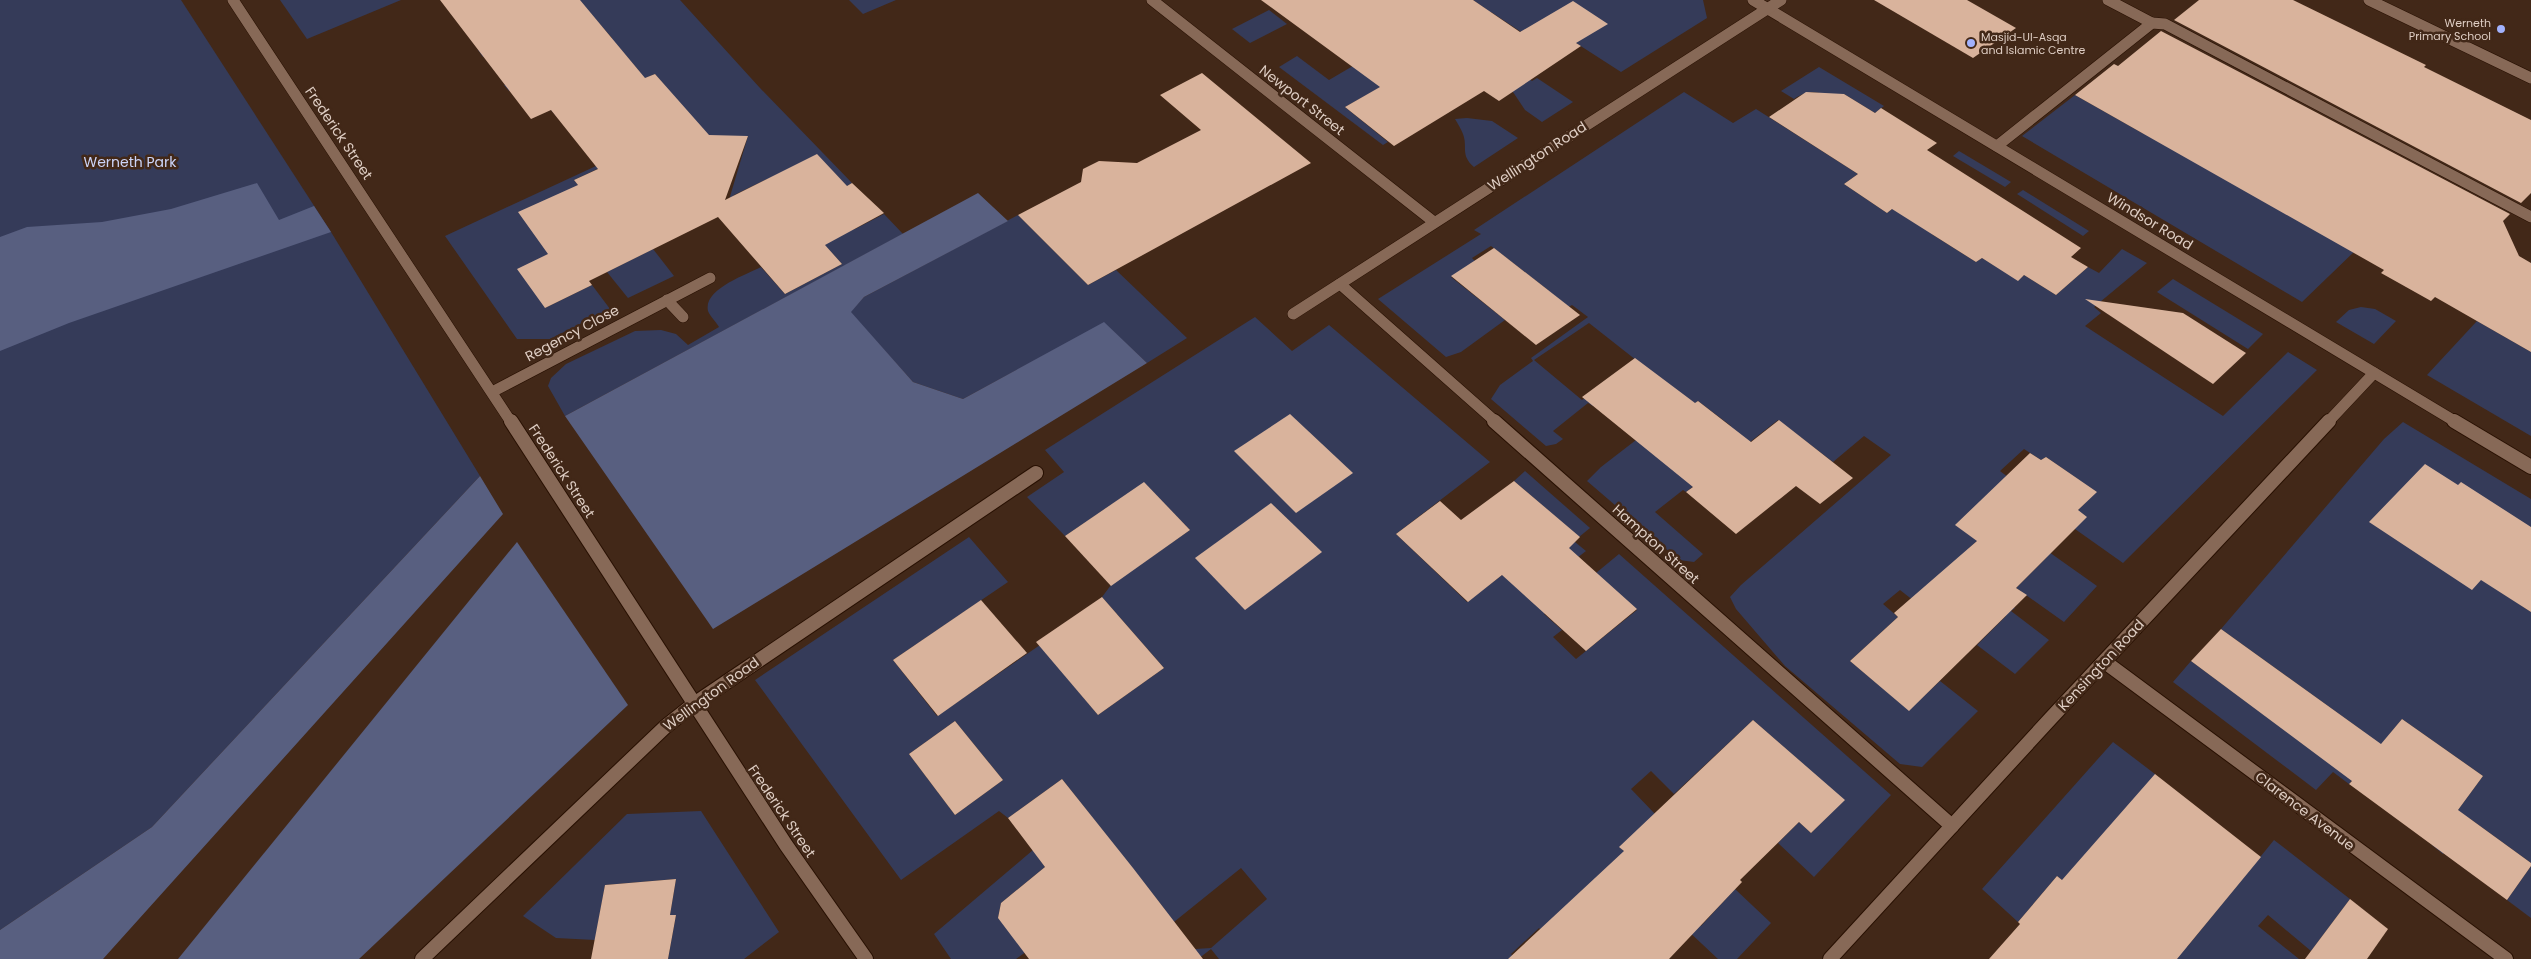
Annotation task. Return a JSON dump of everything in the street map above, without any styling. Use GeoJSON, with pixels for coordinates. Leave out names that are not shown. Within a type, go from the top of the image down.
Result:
{"type":"FeatureCollection","features":[{"type":"Feature","properties":{"kind":"street","name":"Frederick Street"},"geometry":{"type":"LineString","coordinates":[[232,0],[492,392],[786,845],[866,959]]}},
{"type":"Feature","properties":{"kind":"street","name":"Newport Street"},"geometry":{"type":"LineString","coordinates":[[1152,0],[1434,222]]}},
{"type":"Feature","properties":{"kind":"street","name":"Windsor Road"},"geometry":{"type":"LineString","coordinates":[[1753,0],[2531,467]]}},
{"type":"Feature","properties":{"kind":"street","name":"Wellington Road"},"geometry":{"type":"LineString","coordinates":[[1293,314],[1781,0]]}},
{"type":"Feature","properties":{"kind":"street"},"geometry":{"type":"LineString","coordinates":[[2108,0],[2152,23],[2165,24],[2531,217]]}},
{"type":"Feature","properties":{"kind":"street"},"geometry":{"type":"LineString","coordinates":[[2369,0],[2531,78]]}},
{"type":"Feature","properties":{"kind":"street"},"geometry":{"type":"LineString","coordinates":[[1997,146],[2152,23]]}},
{"type":"Feature","properties":{"kind":"street","name":"Regency Close"},"geometry":{"type":"LineString","coordinates":[[492,392],[710,278]]}},
{"type":"Feature","properties":{"kind":"street","name":"Hampton Street"},"geometry":{"type":"LineString","coordinates":[[1340,284],[1952,826]]}},
{"type":"Feature","properties":{"kind":"street"},"geometry":{"type":"LineString","coordinates":[[667,300],[682,317]]}},
{"type":"Feature","properties":{"kind":"street","name":"Kensington Road"},"geometry":{"type":"LineString","coordinates":[[1830,959],[2374,373]]}},
{"type":"Feature","properties":{"kind":"street","name":"Wellington Road"},"geometry":{"type":"LineString","coordinates":[[422,959],[665,727],[694,704],[1036,473]]}},
{"type":"Feature","properties":{"kind":"street","name":"Clarence Avenue"},"geometry":{"type":"LineString","coordinates":[[2105,662],[2506,959]]}},
{"type":"Feature","properties":{"kind":"green space","name":"Werneth Park"},"geometry":{"type":"Polygon","coordinates":[[[0,0],[181,0],[331,232],[480,476],[152,827],[0,930],[0,0]]]}},
{"type":"Feature","properties":{"kind":"green space"},"geometry":{"type":"Polygon","coordinates":[[[280,0],[401,0],[307,39],[280,0]]]}},
{"type":"Feature","properties":{"kind":"green space"},"geometry":{"type":"Polygon","coordinates":[[[577,0],[680,0],[760,88],[852,183],[801,215],[767,179],[734,195],[726,210],[748,136],[606,165],[574,180],[596,207],[564,247],[545,308],[592,285],[610,309],[550,339],[517,339],[445,236],[596,166],[665,86],[655,74],[557,117],[551,110],[639,71],[616,44],[509,91],[504,85],[612,38],[590,13],[483,57],[478,50],[582,7],[577,0]]]}},
{"type":"Feature","properties":{"kind":"green space"},"geometry":{"type":"Polygon","coordinates":[[[849,0],[896,0],[863,14],[849,0]]]}},
{"type":"Feature","properties":{"kind":"green space"},"geometry":{"type":"Polygon","coordinates":[[[1473,0],[1703,0],[1707,18],[1621,72],[1576,43],[1573,2],[1556,55],[1491,12],[1472,24],[1517,71],[1532,81],[1537,78],[1573,102],[1542,122],[1525,110],[1513,92],[1381,87],[1345,107],[1388,142],[1383,145],[1279,67],[1297,56],[1329,80],[1358,63],[1486,9],[1473,0]]]}},
{"type":"Feature","properties":{"kind":"green space"},"geometry":{"type":"Polygon","coordinates":[[[1269,10],[1287,24],[1250,43],[1232,29],[1269,10]]]}},
{"type":"Feature","properties":{"kind":"green space"},"geometry":{"type":"Polygon","coordinates":[[[1819,67],[1884,106],[1875,113],[1844,94],[1836,100],[1815,92],[1794,99],[1781,91],[1819,67]]]}},
{"type":"Feature","properties":{"kind":"green space"},"geometry":{"type":"Polygon","coordinates":[[[1684,92],[1733,123],[1756,109],[1858,174],[1844,184],[1887,213],[1900,203],[1933,235],[1976,262],[1982,258],[2018,280],[2024,275],[2056,295],[2088,267],[2099,273],[2122,249],[2147,263],[2094,307],[2101,313],[2085,326],[2223,416],[2288,352],[2317,370],[2123,563],[2075,529],[2078,510],[2096,492],[2046,457],[2041,460],[2024,449],[2000,471],[2016,483],[2018,530],[2097,586],[2064,622],[2016,588],[2047,557],[1977,541],[1968,549],[1980,581],[2015,608],[2011,611],[2049,640],[2015,674],[1977,645],[2006,616],[1948,571],[1914,601],[1900,590],[1883,604],[1898,617],[1850,661],[1909,710],[1940,681],[1978,711],[1922,767],[1900,764],[1785,666],[1736,609],[1730,597],[1741,585],[1891,455],[1864,436],[1833,462],[1778,420],[1686,492],[1683,490],[1655,512],[1703,554],[1694,562],[1679,560],[1587,481],[1601,467],[1636,440],[1731,426],[1698,401],[1688,409],[1593,406],[1588,403],[1553,431],[1563,439],[1556,444],[1546,446],[1491,399],[1500,385],[1533,361],[1531,358],[1588,317],[1572,305],[1565,309],[1508,319],[1548,290],[1491,246],[1472,258],[1475,261],[1451,277],[1505,320],[1461,352],[1446,357],[1378,299],[1481,234],[1474,230],[1684,92]],[[1589,323],[1534,360],[1582,400],[1636,360],[1589,323]]]}},
{"type":"Feature","properties":{"kind":"green space"},"geometry":{"type":"Polygon","coordinates":[[[2075,95],[2142,133],[2413,195],[2302,302],[2022,136],[2075,95]]]}},
{"type":"Feature","properties":{"kind":"green space"},"geometry":{"type":"Polygon","coordinates":[[[1467,118],[1492,121],[1518,138],[1474,167],[1467,159],[1463,134],[1455,119],[1467,118]]]}},
{"type":"Feature","properties":{"kind":"green space"},"geometry":{"type":"Polygon","coordinates":[[[1959,151],[2011,182],[2005,187],[1953,156],[1959,151]]]}},
{"type":"Feature","properties":{"kind":"green space"},"geometry":{"type":"Polygon","coordinates":[[[2023,190],[2089,231],[2083,236],[2017,194],[2023,190]]]}},
{"type":"Feature","properties":{"kind":"green space"},"geometry":{"type":"Polygon","coordinates":[[[884,214],[903,234],[565,416],[548,386],[551,378],[566,364],[635,331],[661,330],[676,334],[688,345],[719,327],[708,311],[708,303],[712,296],[727,284],[761,267],[785,294],[842,264],[818,238],[855,229],[884,214]]]}},
{"type":"Feature","properties":{"kind":"green space"},"geometry":{"type":"Polygon","coordinates":[[[1018,215],[1088,285],[1116,270],[1187,338],[1147,363],[1104,323],[963,399],[913,382],[850,312],[864,297],[1018,215]]]}},
{"type":"Feature","properties":{"kind":"green space"},"geometry":{"type":"Polygon","coordinates":[[[653,249],[674,276],[628,298],[607,272],[653,249]]]}},
{"type":"Feature","properties":{"kind":"green space"},"geometry":{"type":"Polygon","coordinates":[[[2173,279],[2263,334],[2248,349],[2157,292],[2173,279]]]}},
{"type":"Feature","properties":{"kind":"green space"},"geometry":{"type":"Polygon","coordinates":[[[2361,307],[2375,309],[2396,321],[2374,344],[2336,322],[2349,310],[2361,307]]]}},
{"type":"Feature","properties":{"kind":"green space"},"geometry":{"type":"Polygon","coordinates":[[[1255,317],[1292,351],[1329,325],[1490,462],[1396,534],[1467,602],[1533,551],[1575,542],[1586,551],[1549,580],[1565,596],[1544,614],[1562,630],[1553,637],[1576,659],[1637,610],[1596,573],[1619,554],[1891,795],[1814,877],[1778,843],[1799,822],[1811,833],[1844,800],[1753,720],[1674,794],[1651,771],[1631,789],[1655,814],[1620,847],[1693,919],[1701,926],[1735,889],[1771,923],[1737,959],[1718,959],[1685,928],[1548,938],[1539,928],[1511,954],[1515,959],[1219,959],[1211,949],[1198,959],[1180,950],[1211,948],[1267,899],[1241,868],[1128,959],[1109,959],[1166,911],[1062,779],[1008,818],[999,811],[901,880],[755,680],[969,537],[1008,582],[893,660],[937,716],[1040,645],[1098,715],[1164,668],[1102,597],[1111,585],[1190,530],[1144,483],[1065,536],[1027,497],[1064,472],[1045,450],[1255,317]],[[955,721],[909,754],[955,815],[1003,780],[955,721]]]}},
{"type":"Feature","properties":{"kind":"green space"},"geometry":{"type":"Polygon","coordinates":[[[2477,321],[2531,352],[2531,436],[2427,375],[2477,321]]]}},
{"type":"Feature","properties":{"kind":"green space"},"geometry":{"type":"Polygon","coordinates":[[[2403,422],[2531,499],[2531,556],[2501,592],[2531,612],[2531,863],[2469,818],[2443,854],[2432,845],[2483,776],[2402,719],[2349,784],[2333,772],[2316,790],[2173,682],[2191,661],[2336,768],[2364,732],[2221,629],[2384,439],[2403,422]]]}},
{"type":"Feature","properties":{"kind":"green space"},"geometry":{"type":"Polygon","coordinates":[[[1525,471],[1590,528],[1579,537],[1514,481],[1525,471]]]}},
{"type":"Feature","properties":{"kind":"green space"},"geometry":{"type":"Polygon","coordinates":[[[2113,742],[2155,774],[2187,947],[2274,840],[2350,899],[2311,951],[2268,915],[2258,926],[2299,959],[2158,959],[2057,876],[2018,922],[1982,889],[2113,742]]]}},
{"type":"Feature","properties":{"kind":"green space"},"geometry":{"type":"Polygon","coordinates":[[[701,811],[779,932],[744,959],[668,959],[676,915],[670,915],[676,879],[605,885],[595,940],[556,938],[523,916],[627,814],[701,811]]]}},
{"type":"Feature","properties":{"kind":"green space"},"geometry":{"type":"Polygon","coordinates":[[[1033,850],[1045,867],[1001,903],[998,918],[1034,946],[1016,959],[951,959],[934,934],[1033,850]]]}},
{"type":"Feature","properties":{"kind":"green space"},"geometry":{"type":"Polygon","coordinates":[[[2531,866],[2531,918],[2507,900],[2531,866]]]}},
{"type":"Feature","properties":{"kind":"shaded area"},"geometry":{"type":"Polygon","coordinates":[[[257,183],[279,220],[314,206],[331,232],[69,323],[0,351],[0,237],[27,227],[102,222],[171,209],[257,183]]]}},
{"type":"Feature","properties":{"kind":"shaded area"},"geometry":{"type":"Polygon","coordinates":[[[978,193],[1008,221],[864,297],[851,312],[913,382],[963,399],[1104,322],[1147,363],[713,629],[565,416],[978,193]]]}},
{"type":"Feature","properties":{"kind":"shaded area"},"geometry":{"type":"Polygon","coordinates":[[[480,476],[503,514],[103,959],[0,959],[0,930],[152,827],[480,476]]]}},
{"type":"Feature","properties":{"kind":"shaded area"},"geometry":{"type":"Polygon","coordinates":[[[517,542],[628,705],[359,959],[178,959],[517,542]]]}},
{"type":"Feature","properties":{"kind":"building"},"geometry":{"type":"Polygon","coordinates":[[[440,0],[580,0],[645,78],[655,74],[709,135],[748,136],[725,200],[817,154],[847,186],[852,183],[884,213],[825,245],[842,264],[785,294],[718,217],[589,281],[592,285],[545,308],[517,269],[548,254],[518,212],[578,185],[574,180],[598,169],[551,110],[531,119],[440,0]]]}},
{"type":"Feature","properties":{"kind":"building"},"geometry":{"type":"Polygon","coordinates":[[[1261,0],[1473,0],[1520,32],[1573,1],[1608,24],[1576,43],[1581,46],[1499,101],[1484,91],[1394,146],[1345,107],[1380,87],[1261,0]]]}},
{"type":"Feature","properties":{"kind":"building","name":"Masjid-Ul-Asqa and Islamic Centre"},"geometry":{"type":"Polygon","coordinates":[[[1874,0],[1967,0],[2016,28],[1973,58],[1874,0]]]}},
{"type":"Feature","properties":{"kind":"building"},"geometry":{"type":"Polygon","coordinates":[[[2199,0],[2293,0],[2426,65],[2424,67],[2531,120],[2531,193],[2521,203],[2174,20],[2199,0]]]}},
{"type":"Feature","properties":{"kind":"building"},"geometry":{"type":"Polygon","coordinates":[[[2161,31],[2510,214],[2503,221],[2519,256],[2531,263],[2531,352],[2435,297],[2431,301],[2381,273],[2384,270],[2075,95],[2114,64],[2118,66],[2161,31]]]}},
{"type":"Feature","properties":{"kind":"building"},"geometry":{"type":"Polygon","coordinates":[[[1202,73],[1311,163],[1088,285],[1018,215],[1081,182],[1083,169],[1099,161],[1137,163],[1201,130],[1160,95],[1202,73]]]}},
{"type":"Feature","properties":{"kind":"building"},"geometry":{"type":"Polygon","coordinates":[[[1806,92],[1844,94],[1875,113],[1881,108],[1937,143],[1927,150],[2081,248],[2071,257],[2088,267],[2056,295],[2024,275],[2018,281],[1982,258],[1976,262],[1892,209],[1887,213],[1844,184],[1858,174],[1769,117],[1806,92]]]}},
{"type":"Feature","properties":{"kind":"building"},"geometry":{"type":"Polygon","coordinates":[[[1494,248],[1580,315],[1536,345],[1451,276],[1494,248]]]}},
{"type":"Feature","properties":{"kind":"building"},"geometry":{"type":"Polygon","coordinates":[[[2085,299],[2183,313],[2246,353],[2213,384],[2085,299]]]}},
{"type":"Feature","properties":{"kind":"building"},"geometry":{"type":"Polygon","coordinates":[[[1635,358],[1695,403],[1698,401],[1751,442],[1779,420],[1853,478],[1820,504],[1796,486],[1736,534],[1686,492],[1693,487],[1582,397],[1635,358]]]}},
{"type":"Feature","properties":{"kind":"building"},"geometry":{"type":"Polygon","coordinates":[[[1290,414],[1353,473],[1296,513],[1234,451],[1290,414]]]}},
{"type":"Feature","properties":{"kind":"building"},"geometry":{"type":"Polygon","coordinates":[[[2030,453],[2041,460],[2046,457],[2097,492],[2078,510],[2087,517],[2016,588],[2027,595],[1909,711],[1850,661],[1898,617],[1894,613],[1977,541],[1955,525],[2030,453]]]}},
{"type":"Feature","properties":{"kind":"building"},"geometry":{"type":"Polygon","coordinates":[[[2425,464],[2458,485],[2461,482],[2531,527],[2531,612],[2481,580],[2472,590],[2369,522],[2425,464]]]}},
{"type":"Feature","properties":{"kind":"building"},"geometry":{"type":"Polygon","coordinates":[[[1514,481],[1580,537],[1569,548],[1637,609],[1586,651],[1502,575],[1468,602],[1396,534],[1440,501],[1461,520],[1514,481]]]}},
{"type":"Feature","properties":{"kind":"building"},"geometry":{"type":"Polygon","coordinates":[[[1144,482],[1190,530],[1111,586],[1065,536],[1144,482]]]}},
{"type":"Feature","properties":{"kind":"building"},"geometry":{"type":"Polygon","coordinates":[[[1271,503],[1322,552],[1245,610],[1195,558],[1271,503]]]}},
{"type":"Feature","properties":{"kind":"building"},"geometry":{"type":"Polygon","coordinates":[[[1102,597],[1164,668],[1098,715],[1036,642],[1102,597]]]}},
{"type":"Feature","properties":{"kind":"building"},"geometry":{"type":"Polygon","coordinates":[[[981,600],[1027,653],[938,716],[893,660],[981,600]]]}},
{"type":"Feature","properties":{"kind":"building"},"geometry":{"type":"Polygon","coordinates":[[[2221,629],[2381,744],[2402,719],[2483,776],[2458,810],[2531,863],[2531,866],[2507,900],[2349,784],[2352,781],[2191,661],[2221,629]]]}},
{"type":"Feature","properties":{"kind":"building"},"geometry":{"type":"Polygon","coordinates":[[[1753,720],[1845,800],[1811,833],[1799,822],[1740,880],[1742,882],[1669,959],[1508,959],[1624,851],[1619,847],[1753,720]]]}},
{"type":"Feature","properties":{"kind":"building"},"geometry":{"type":"Polygon","coordinates":[[[955,721],[1003,780],[955,815],[909,754],[955,721]]]}},
{"type":"Feature","properties":{"kind":"building"},"geometry":{"type":"Polygon","coordinates":[[[2155,774],[2261,857],[2177,959],[1989,959],[2020,924],[2018,922],[2057,876],[2062,880],[2155,774]]]}},
{"type":"Feature","properties":{"kind":"building"},"geometry":{"type":"Polygon","coordinates":[[[1062,779],[1203,959],[1029,959],[998,918],[1001,903],[1045,867],[1008,818],[1062,779]]]}},
{"type":"Feature","properties":{"kind":"building"},"geometry":{"type":"Polygon","coordinates":[[[676,879],[670,915],[676,915],[668,959],[591,959],[605,885],[676,879]]]}},
{"type":"Feature","properties":{"kind":"building"},"geometry":{"type":"Polygon","coordinates":[[[2350,899],[2388,929],[2367,959],[2305,959],[2350,899]]]}},
{"type":"Feature","properties":{"kind":"place","name":"Werneth Primary School"},"geometry":{"type":"Point","coordinates":[2501,29]}},
{"type":"Feature","properties":{"kind":"place","name":"Masjid-Ul-Asqa and Islamic Centre"},"geometry":{"type":"Point","coordinates":[1971,43]}}]}
